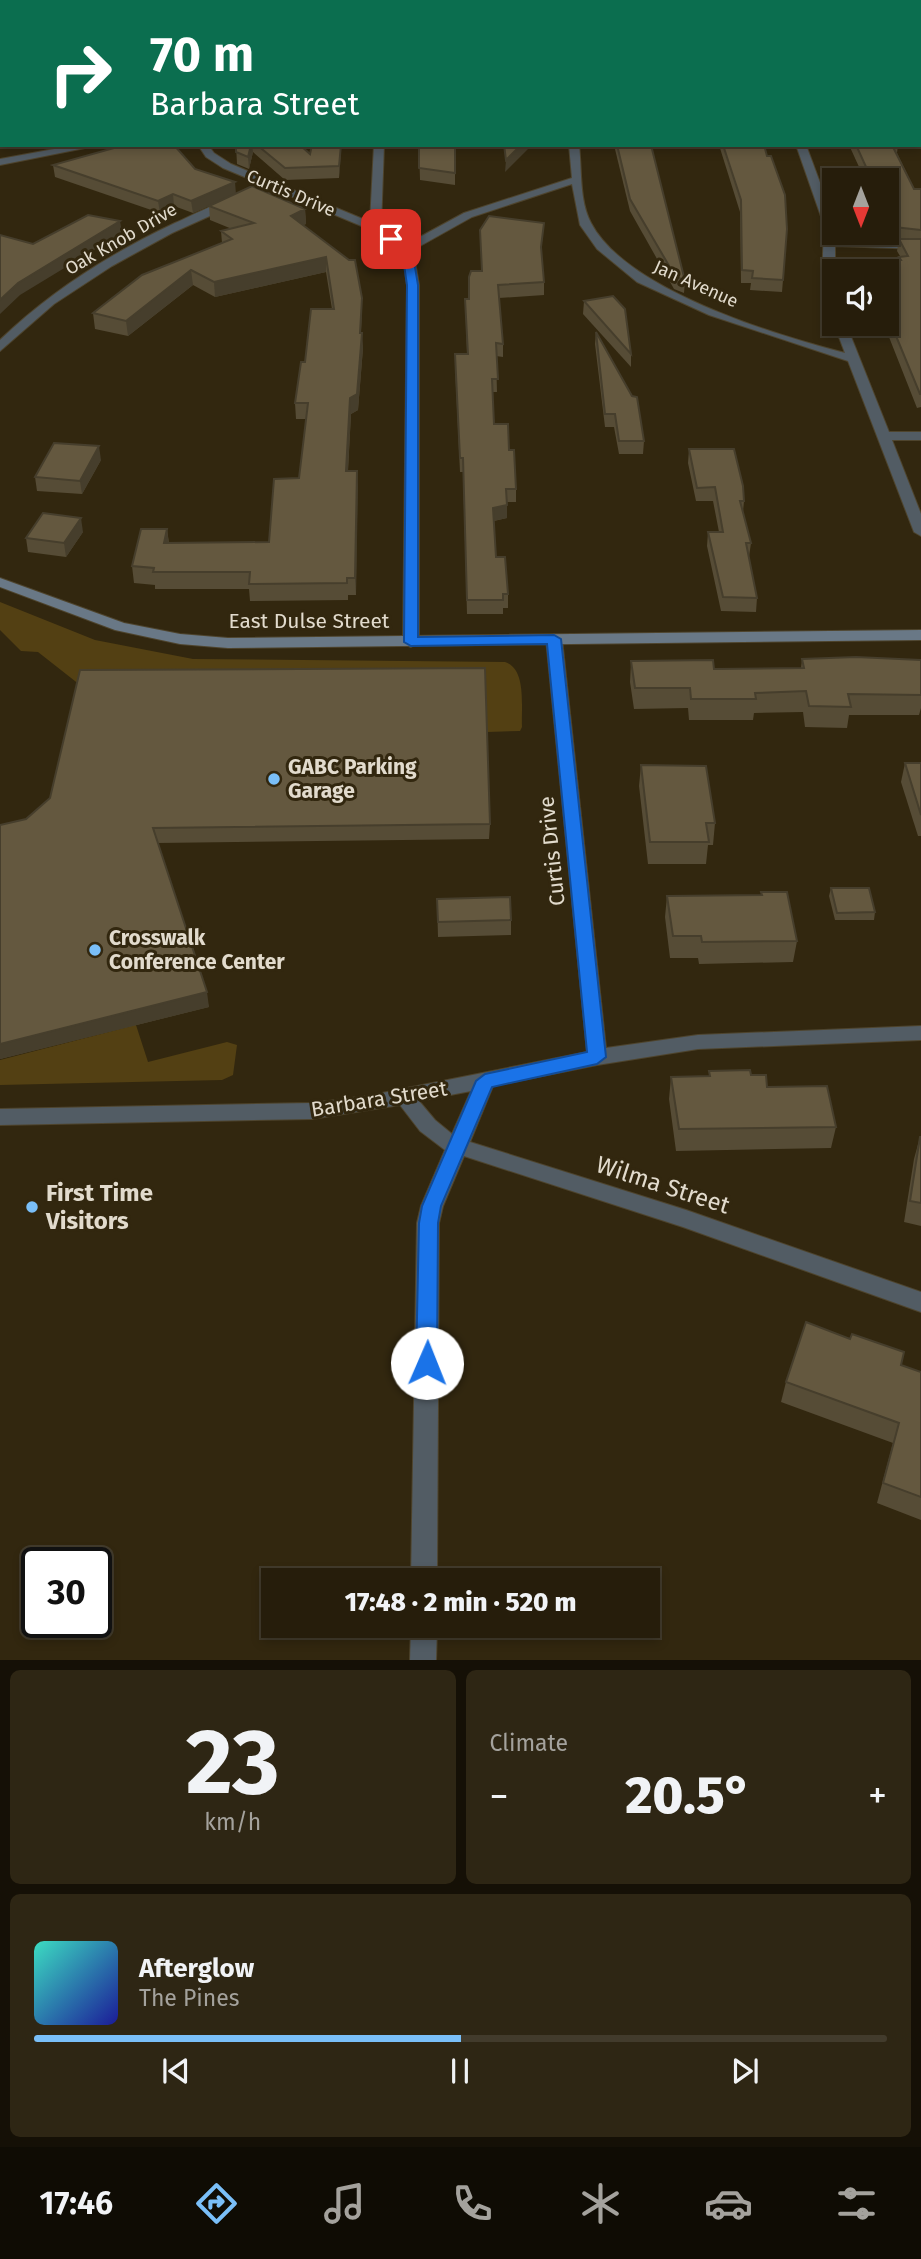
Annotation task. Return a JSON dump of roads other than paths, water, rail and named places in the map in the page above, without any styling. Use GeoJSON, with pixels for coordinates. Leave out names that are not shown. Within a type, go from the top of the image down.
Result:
{"type":"FeatureCollection","features":[{"type":"Feature","properties":{"kind":"street"},"geometry":{"type":"LineString","coordinates":[[0,162],[84,147]]}},
{"type":"Feature","properties":{"kind":"street","name":"Curtis Drive"},"geometry":{"type":"LineString","coordinates":[[204,147],[210,155],[227,166],[374,228],[407,249]]}},
{"type":"Feature","properties":{"kind":"street"},"geometry":{"type":"LineString","coordinates":[[374,228],[379,147]]}},
{"type":"Feature","properties":{"kind":"street","name":"Jan Avenue"},"geometry":{"type":"LineString","coordinates":[[574,147],[584,222],[610,254],[643,280],[713,313],[828,354],[854,359]]}},
{"type":"Feature","properties":{"kind":"street"},"geometry":{"type":"LineString","coordinates":[[802,147],[822,203]]}},
{"type":"Feature","properties":{"kind":"street"},"geometry":{"type":"LineString","coordinates":[[411,642],[413,285],[407,249],[433,230],[476,212],[579,179]]}},
{"type":"Feature","properties":{"kind":"street","name":"Oak Knob Drive"},"geometry":{"type":"LineString","coordinates":[[0,346],[68,290],[192,219],[273,185]]}},
{"type":"Feature","properties":{"kind":"street"},"geometry":{"type":"LineString","coordinates":[[891,245],[921,246]]}},
{"type":"Feature","properties":{"kind":"street"},"geometry":{"type":"LineString","coordinates":[[845,336],[921,532]]}},
{"type":"Feature","properties":{"kind":"street"},"geometry":{"type":"LineString","coordinates":[[885,436],[921,436]]}},
{"type":"Feature","properties":{"kind":"street","name":"East Dulse Street"},"geometry":{"type":"LineString","coordinates":[[0,582],[108,624],[180,639],[255,644],[921,635]]}},
{"type":"Feature","properties":{"kind":"street","name":"Curtis Drive"},"geometry":{"type":"LineString","coordinates":[[554,639],[597,1057]]}},
{"type":"Feature","properties":{"kind":"street","name":"Barbara Street"},"geometry":{"type":"LineString","coordinates":[[0,1117],[270,1114],[312,1111],[485,1081],[597,1057],[744,1038],[921,1033]]}},
{"type":"Feature","properties":{"kind":"street"},"geometry":{"type":"LineString","coordinates":[[424,1568],[428,1223],[432,1206],[485,1081]]}},
{"type":"Feature","properties":{"kind":"street","name":"Wilma Street"},"geometry":{"type":"LineString","coordinates":[[405,1096],[423,1124],[437,1136],[457,1146],[686,1219],[921,1302]]}},
{"type":"Feature","properties":{"kind":"street"},"geometry":{"type":"LineString","coordinates":[[424,1638],[424,1660]]}},
{"type":"Feature","properties":{"kind":"place","name":"GABC Parking Garage"},"geometry":{"type":"Point","coordinates":[274,779]}},
{"type":"Feature","properties":{"kind":"place","name":"Crosswalk Conference Center"},"geometry":{"type":"Point","coordinates":[95,950]}},
{"type":"Feature","properties":{"kind":"place","name":"First Time Visitors"},"geometry":{"type":"Point","coordinates":[32,1207]}}]}
